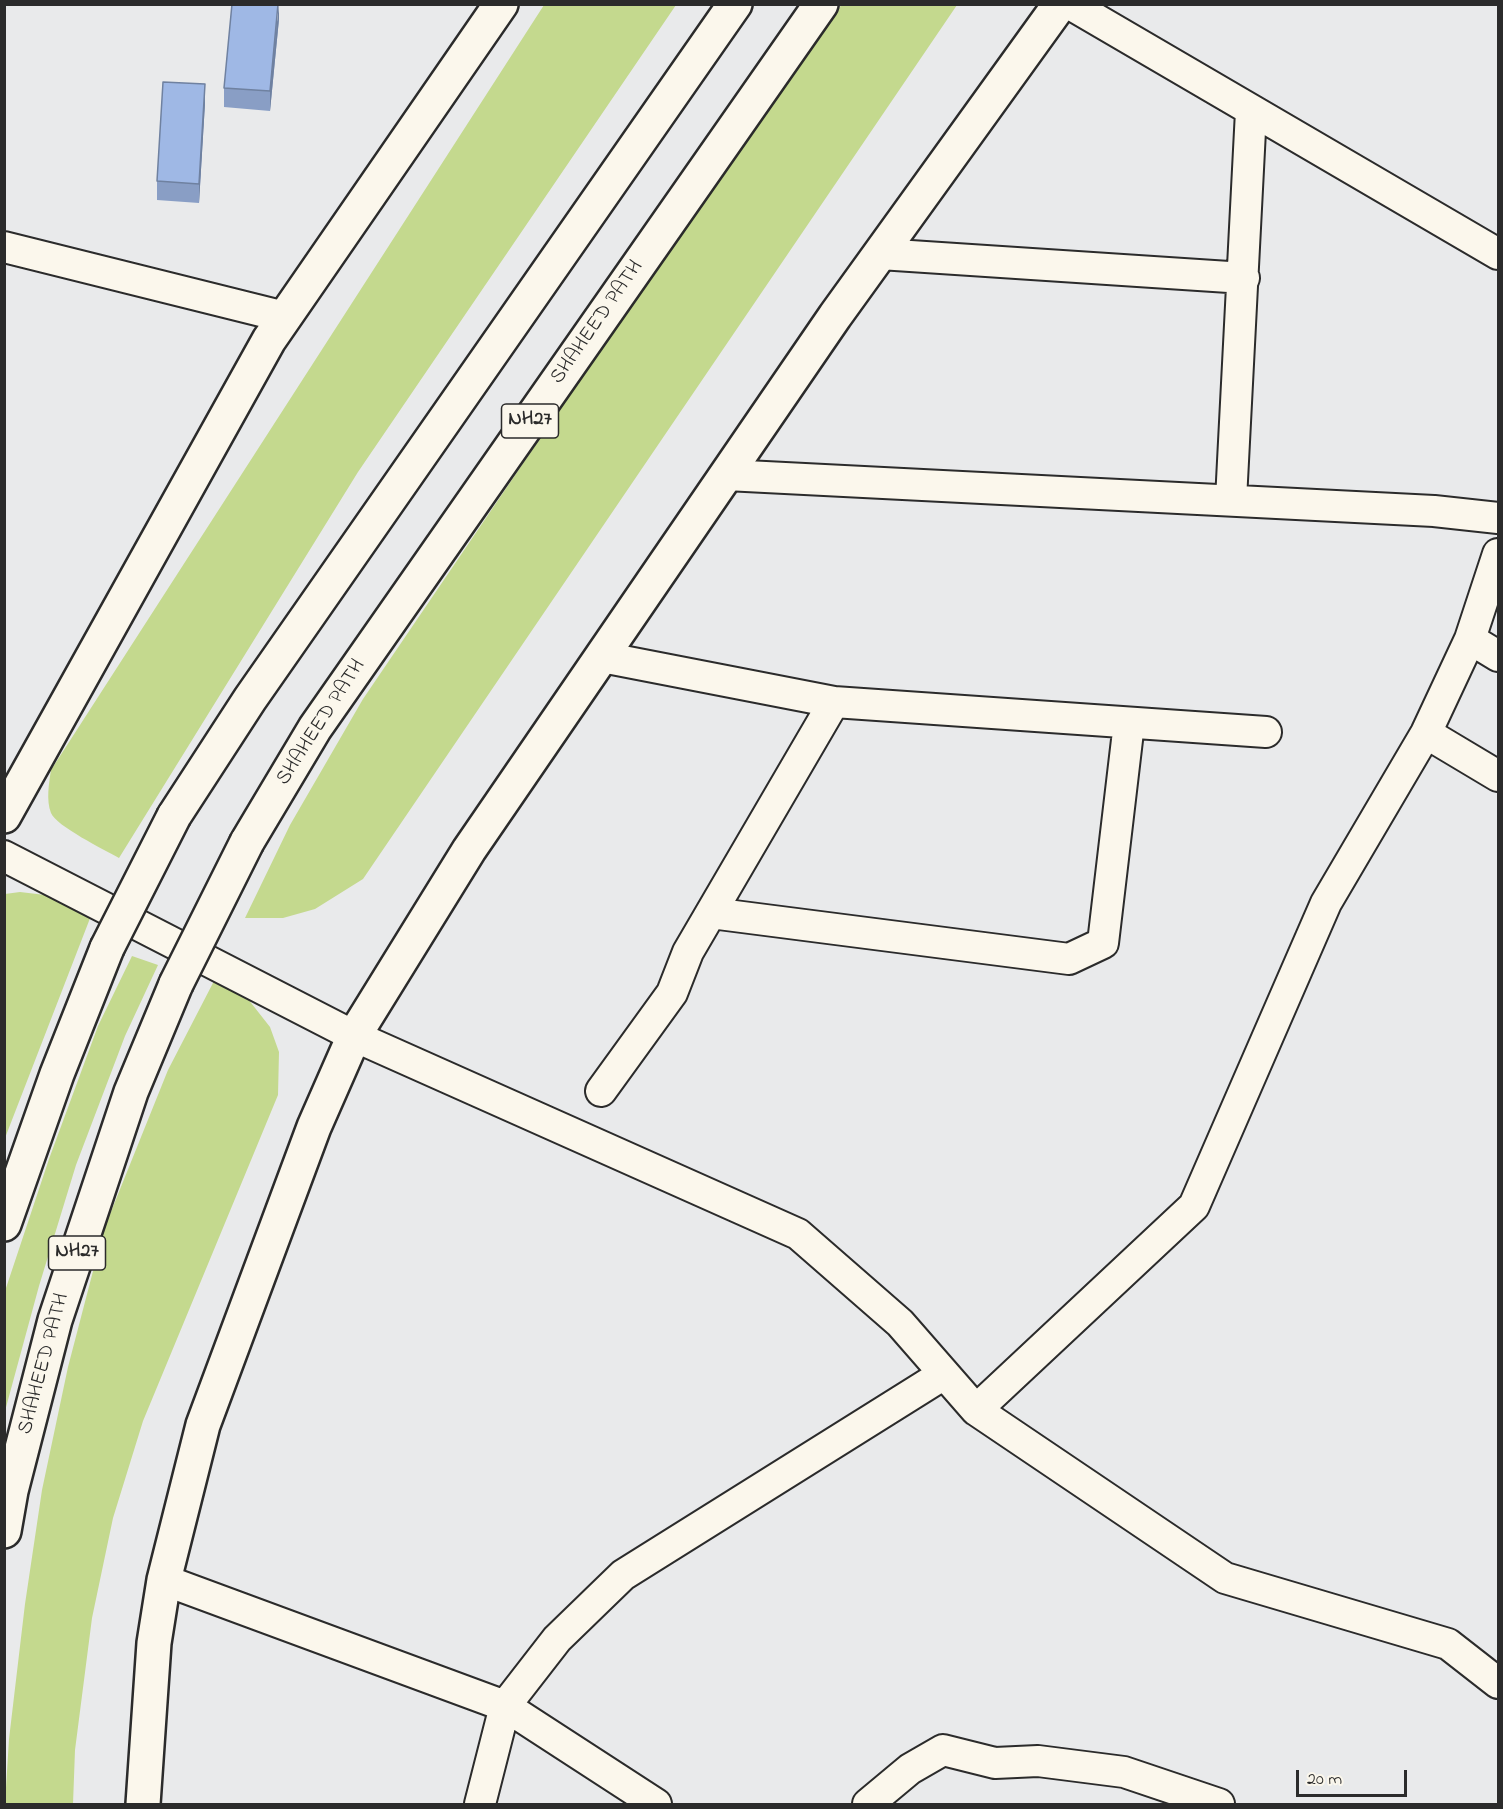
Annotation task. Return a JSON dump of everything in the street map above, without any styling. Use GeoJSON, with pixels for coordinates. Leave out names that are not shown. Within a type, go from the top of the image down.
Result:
{"type":"FeatureCollection","features":[{"type":"Feature","properties":{"kind":"main road"},"geometry":{"type":"LineString","coordinates":[[4,816],[263,351],[501,4]]}},
{"type":"Feature","properties":{"kind":"main road"},"geometry":{"type":"LineString","coordinates":[[4,1224],[57,1074],[107,948],[174,816],[250,699],[735,4]]}},
{"type":"Feature","properties":{"kind":"main road","name":"SHAHEED PATH"},"geometry":{"type":"LineString","coordinates":[[4,1531],[11,1491],[55,1320],[131,1092],[176,984],[247,842],[315,728],[821,4]]}},
{"type":"Feature","properties":{"kind":"main road"},"geometry":{"type":"LineString","coordinates":[[143,1804],[154,1643],[164,1580],[202,1425],[314,1128],[354,1036],[469,850],[835,316],[1060,4]]}},
{"type":"Feature","properties":{"kind":"street"},"geometry":{"type":"LineString","coordinates":[[1070,4],[1498,254]]}},
{"type":"Feature","properties":{"kind":"street"},"geometry":{"type":"LineString","coordinates":[[1231,500],[1251,111]]}},
{"type":"Feature","properties":{"kind":"street"},"geometry":{"type":"LineString","coordinates":[[4,247],[285,317]]}},
{"type":"Feature","properties":{"kind":"street"},"geometry":{"type":"LineString","coordinates":[[880,254],[1244,278]]}},
{"type":"Feature","properties":{"kind":"street"},"geometry":{"type":"LineString","coordinates":[[726,475],[1434,511],[1498,518]]}},
{"type":"Feature","properties":{"kind":"street"},"geometry":{"type":"LineString","coordinates":[[976,1410],[1194,1206],[1326,903],[1426,733],[1470,639],[1498,554]]}},
{"type":"Feature","properties":{"kind":"street"},"geometry":{"type":"LineString","coordinates":[[1470,639],[1498,656]]}},
{"type":"Feature","properties":{"kind":"street"},"geometry":{"type":"LineString","coordinates":[[602,657],[834,702],[1266,732]]}},
{"type":"Feature","properties":{"kind":"street"},"geometry":{"type":"LineString","coordinates":[[602,1091],[672,993],[688,952],[834,702]]}},
{"type":"Feature","properties":{"kind":"street"},"geometry":{"type":"LineString","coordinates":[[711,913],[1069,959],[1103,943],[1129,723]]}},
{"type":"Feature","properties":{"kind":"street"},"geometry":{"type":"LineString","coordinates":[[1426,733],[1498,776]]}},
{"type":"Feature","properties":{"kind":"street"},"geometry":{"type":"LineString","coordinates":[[4,856],[354,1036],[798,1234],[900,1323],[976,1410],[1225,1578],[1448,1644],[1498,1683]]}},
{"type":"Feature","properties":{"kind":"street"},"geometry":{"type":"LineString","coordinates":[[480,1804],[505,1706],[557,1639],[623,1575],[944,1374]]}},
{"type":"Feature","properties":{"kind":"street"},"geometry":{"type":"LineString","coordinates":[[164,1580],[505,1706],[656,1804]]}},
{"type":"Feature","properties":{"kind":"street"},"geometry":{"type":"LineString","coordinates":[[868,1804],[910,1769],[943,1750],[995,1763],[1038,1761],[1124,1772],[1218,1804]]}},
{"type":"Feature","properties":{"kind":"green space"},"geometry":{"type":"Polygon","coordinates":[[[842,4],[957,5],[363,879],[315,909],[283,918],[245,918],[290,825],[363,699],[581,378],[842,4]]]}},
{"type":"Feature","properties":{"kind":"green space"},"geometry":{"type":"Polygon","coordinates":[[[544,5],[676,5],[358,472],[119,858],[71,831],[51,813],[48,792],[51,770],[544,5]]]}},
{"type":"Feature","properties":{"kind":"green space"},"geometry":{"type":"Polygon","coordinates":[[[20,892],[62,897],[94,908],[5,1138],[5,894],[20,892]]]}},
{"type":"Feature","properties":{"kind":"green space"},"geometry":{"type":"Polygon","coordinates":[[[132,956],[158,965],[125,1036],[76,1165],[39,1286],[5,1411],[5,1291],[49,1159],[98,1026],[132,956]]]}},
{"type":"Feature","properties":{"kind":"green space"},"geometry":{"type":"Polygon","coordinates":[[[214,981],[248,999],[270,1027],[279,1052],[278,1095],[143,1421],[113,1518],[92,1618],[75,1750],[73,1804],[5,1804],[9,1739],[25,1604],[42,1490],[68,1367],[104,1229],[168,1070],[214,981]]]}},
{"type":"Feature","properties":{"kind":"building"},"geometry":{"type":"Polygon","coordinates":[[[232,4],[278,4],[270,91],[224,88],[232,4]]]}},
{"type":"Feature","properties":{"kind":"building"},"geometry":{"type":"Polygon","coordinates":[[[163,82],[205,84],[199,184],[157,181],[163,82]]]}}]}
